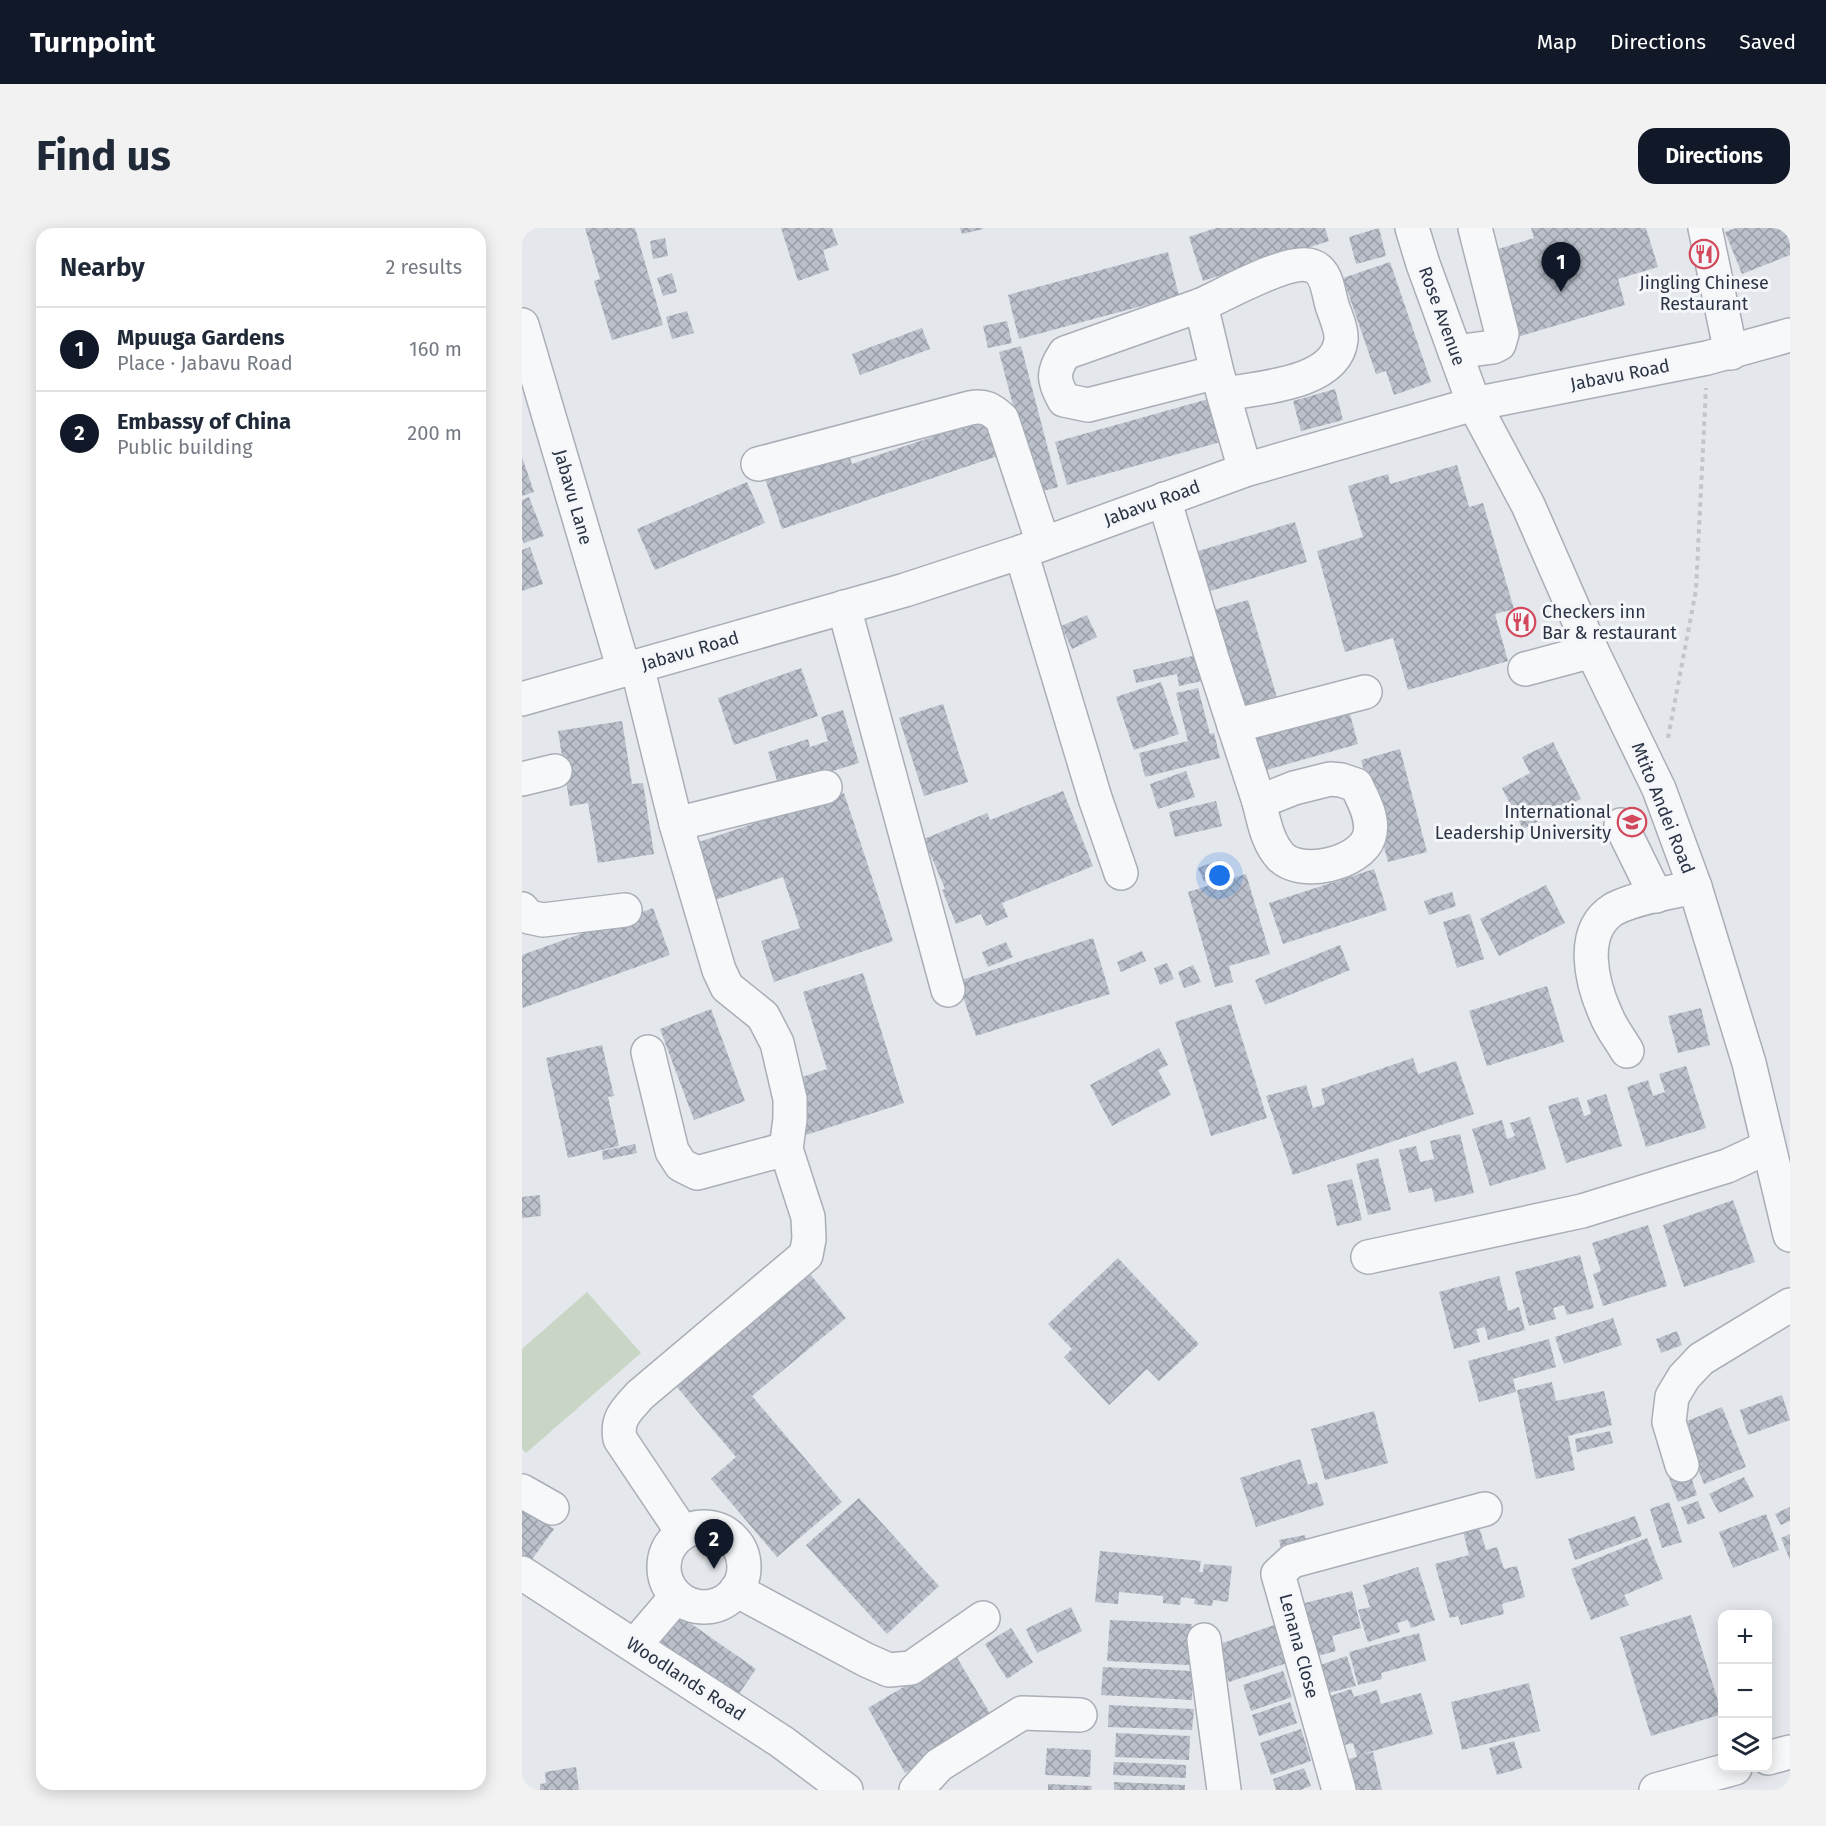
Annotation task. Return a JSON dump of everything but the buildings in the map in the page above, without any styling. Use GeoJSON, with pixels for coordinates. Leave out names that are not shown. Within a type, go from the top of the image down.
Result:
{"type":"FeatureCollection","features":[{"type":"Feature","properties":{"kind":"street","name":"Rose Avenue"},"geometry":{"type":"LineString","coordinates":[[1413,228],[1423,264],[1474,404]]}},
{"type":"Feature","properties":{"kind":"street"},"geometry":{"type":"LineString","coordinates":[[1455,352],[1492,347],[1499,344],[1502,334],[1475,228]]}},
{"type":"Feature","properties":{"kind":"street"},"geometry":{"type":"LineString","coordinates":[[1706,228],[1719,355]]}},
{"type":"Feature","properties":{"kind":"street"},"geometry":{"type":"LineString","coordinates":[[1295,265],[1312,266],[1324,275],[1341,338],[1338,353],[1325,367],[1294,381],[1220,383],[1088,405],[1064,400],[1056,384],[1056,366],[1065,353],[1202,305],[1276,270],[1295,265]]}},
{"type":"Feature","properties":{"kind":"street"},"geometry":{"type":"LineString","coordinates":[[1202,305],[1220,383],[1245,470]]}},
{"type":"Feature","properties":{"kind":"street","name":"Jabavu Lane"},"geometry":{"type":"LineString","coordinates":[[522,325],[631,668],[719,970],[727,987],[764,1016],[777,1043],[790,1099],[786,1149]]}},
{"type":"Feature","properties":{"kind":"street","name":"Jabavu Road"},"geometry":{"type":"LineString","coordinates":[[522,699],[905,590],[1032,548],[1245,470],[1474,404],[1719,355],[1790,335]]}},
{"type":"Feature","properties":{"kind":"street","name":"Mtito Andei Road"},"geometry":{"type":"LineString","coordinates":[[1474,404],[1528,505],[1592,651],[1659,789],[1695,886],[1749,1063],[1790,1235]]}},
{"type":"Feature","properties":{"kind":"street"},"geometry":{"type":"LineString","coordinates":[[758,464],[979,406],[990,408],[1002,419],[1097,805],[1121,873]]}},
{"type":"Feature","properties":{"kind":"street"},"geometry":{"type":"LineString","coordinates":[[1164,499],[1259,802]]}},
{"type":"Feature","properties":{"kind":"street"},"geometry":{"type":"LineString","coordinates":[[844,607],[948,990]]}},
{"type":"Feature","properties":{"kind":"street"},"geometry":{"type":"LineString","coordinates":[[1524,669],[1592,651]]}},
{"type":"Feature","properties":{"kind":"street"},"geometry":{"type":"LineString","coordinates":[[1234,726],[1365,692]]}},
{"type":"Feature","properties":{"kind":"street"},"geometry":{"type":"LineString","coordinates":[[522,778],[555,771]]}},
{"type":"Feature","properties":{"kind":"street"},"geometry":{"type":"LineString","coordinates":[[676,824],[825,787]]}},
{"type":"Feature","properties":{"kind":"street"},"geometry":{"type":"LineString","coordinates":[[1621,825],[1656,896]]}},
{"type":"Feature","properties":{"kind":"street"},"geometry":{"type":"LineString","coordinates":[[1628,1051],[1606,1016],[1594,983],[1591,947],[1594,931],[1613,910],[1627,904],[1695,886]]}},
{"type":"Feature","properties":{"kind":"street"},"geometry":{"type":"LineString","coordinates":[[522,909],[529,917],[543,920],[625,910]]}},
{"type":"Feature","properties":{"kind":"street"},"geometry":{"type":"LineString","coordinates":[[648,1052],[672,1151],[681,1165],[697,1173],[786,1149],[808,1217],[810,1239],[806,1255],[640,1395],[625,1413],[618,1427],[620,1439],[683,1533]]}},
{"type":"Feature","properties":{"kind":"street"},"geometry":{"type":"LineString","coordinates":[[1368,1257],[1582,1211],[1726,1166],[1768,1147]]}},
{"type":"Feature","properties":{"kind":"street"},"geometry":{"type":"LineString","coordinates":[[1682,1465],[1669,1422],[1672,1396],[1684,1377],[1701,1359],[1790,1305]]}},
{"type":"Feature","properties":{"kind":"street"},"geometry":{"type":"LineString","coordinates":[[522,1491],[552,1508]]}},
{"type":"Feature","properties":{"kind":"street","name":"Lenana Close"},"geometry":{"type":"LineString","coordinates":[[1339,1790],[1278,1574],[1292,1561],[1485,1509]]}},
{"type":"Feature","properties":{"kind":"street"},"geometry":{"type":"LineString","coordinates":[[701,1527],[721,1531],[736,1543],[744,1562],[742,1581],[731,1597],[714,1606],[694,1606],[676,1597],[668,1585],[664,1571],[665,1556],[672,1543],[683,1533],[701,1527]]}},
{"type":"Feature","properties":{"kind":"street","name":"Woodlands Road"},"geometry":{"type":"LineString","coordinates":[[522,1573],[782,1742],[846,1790]]}},
{"type":"Feature","properties":{"kind":"street"},"geometry":{"type":"LineString","coordinates":[[736,1590],[889,1670],[911,1668],[983,1618]]}},
{"type":"Feature","properties":{"kind":"street"},"geometry":{"type":"LineString","coordinates":[[635,1645],[676,1597]]}},
{"type":"Feature","properties":{"kind":"street"},"geometry":{"type":"LineString","coordinates":[[1203,1640],[1224,1790]]}},
{"type":"Feature","properties":{"kind":"street"},"geometry":{"type":"LineString","coordinates":[[916,1790],[939,1765],[1022,1713],[1080,1715]]}},
{"type":"Feature","properties":{"kind":"street"},"geometry":{"type":"LineString","coordinates":[[1772,1757],[1790,1752]]}},
{"type":"Feature","properties":{"kind":"street"},"geometry":{"type":"LineString","coordinates":[[1656,1790],[1718,1772]]}},
{"type":"Feature","properties":{"kind":"path"},"geometry":{"type":"LineString","coordinates":[[1668,742],[1696,590],[1719,355]]}},
{"type":"Feature","properties":{"kind":"green space"},"geometry":{"type":"Polygon","coordinates":[[[587,1292],[641,1353],[526,1453],[522,1449],[522,1349],[587,1292]]]}},
{"type":"Feature","properties":{"kind":"place","name":"Jingling Chinese Restaurant"},"geometry":{"type":"Point","coordinates":[1704,254]}},
{"type":"Feature","properties":{"kind":"place","name":"Mpuuga Gardens"},"geometry":{"type":"Point","coordinates":[1561,292]}},
{"type":"Feature","properties":{"kind":"place","name":"Checkers inn Bar & restaurant"},"geometry":{"type":"Point","coordinates":[1521,622]}},
{"type":"Feature","properties":{"kind":"place","name":"International Leadership University"},"geometry":{"type":"Point","coordinates":[1632,822]}},
{"type":"Feature","properties":{"kind":"place","name":"Embassy of China"},"geometry":{"type":"Point","coordinates":[714,1569]}}]}
